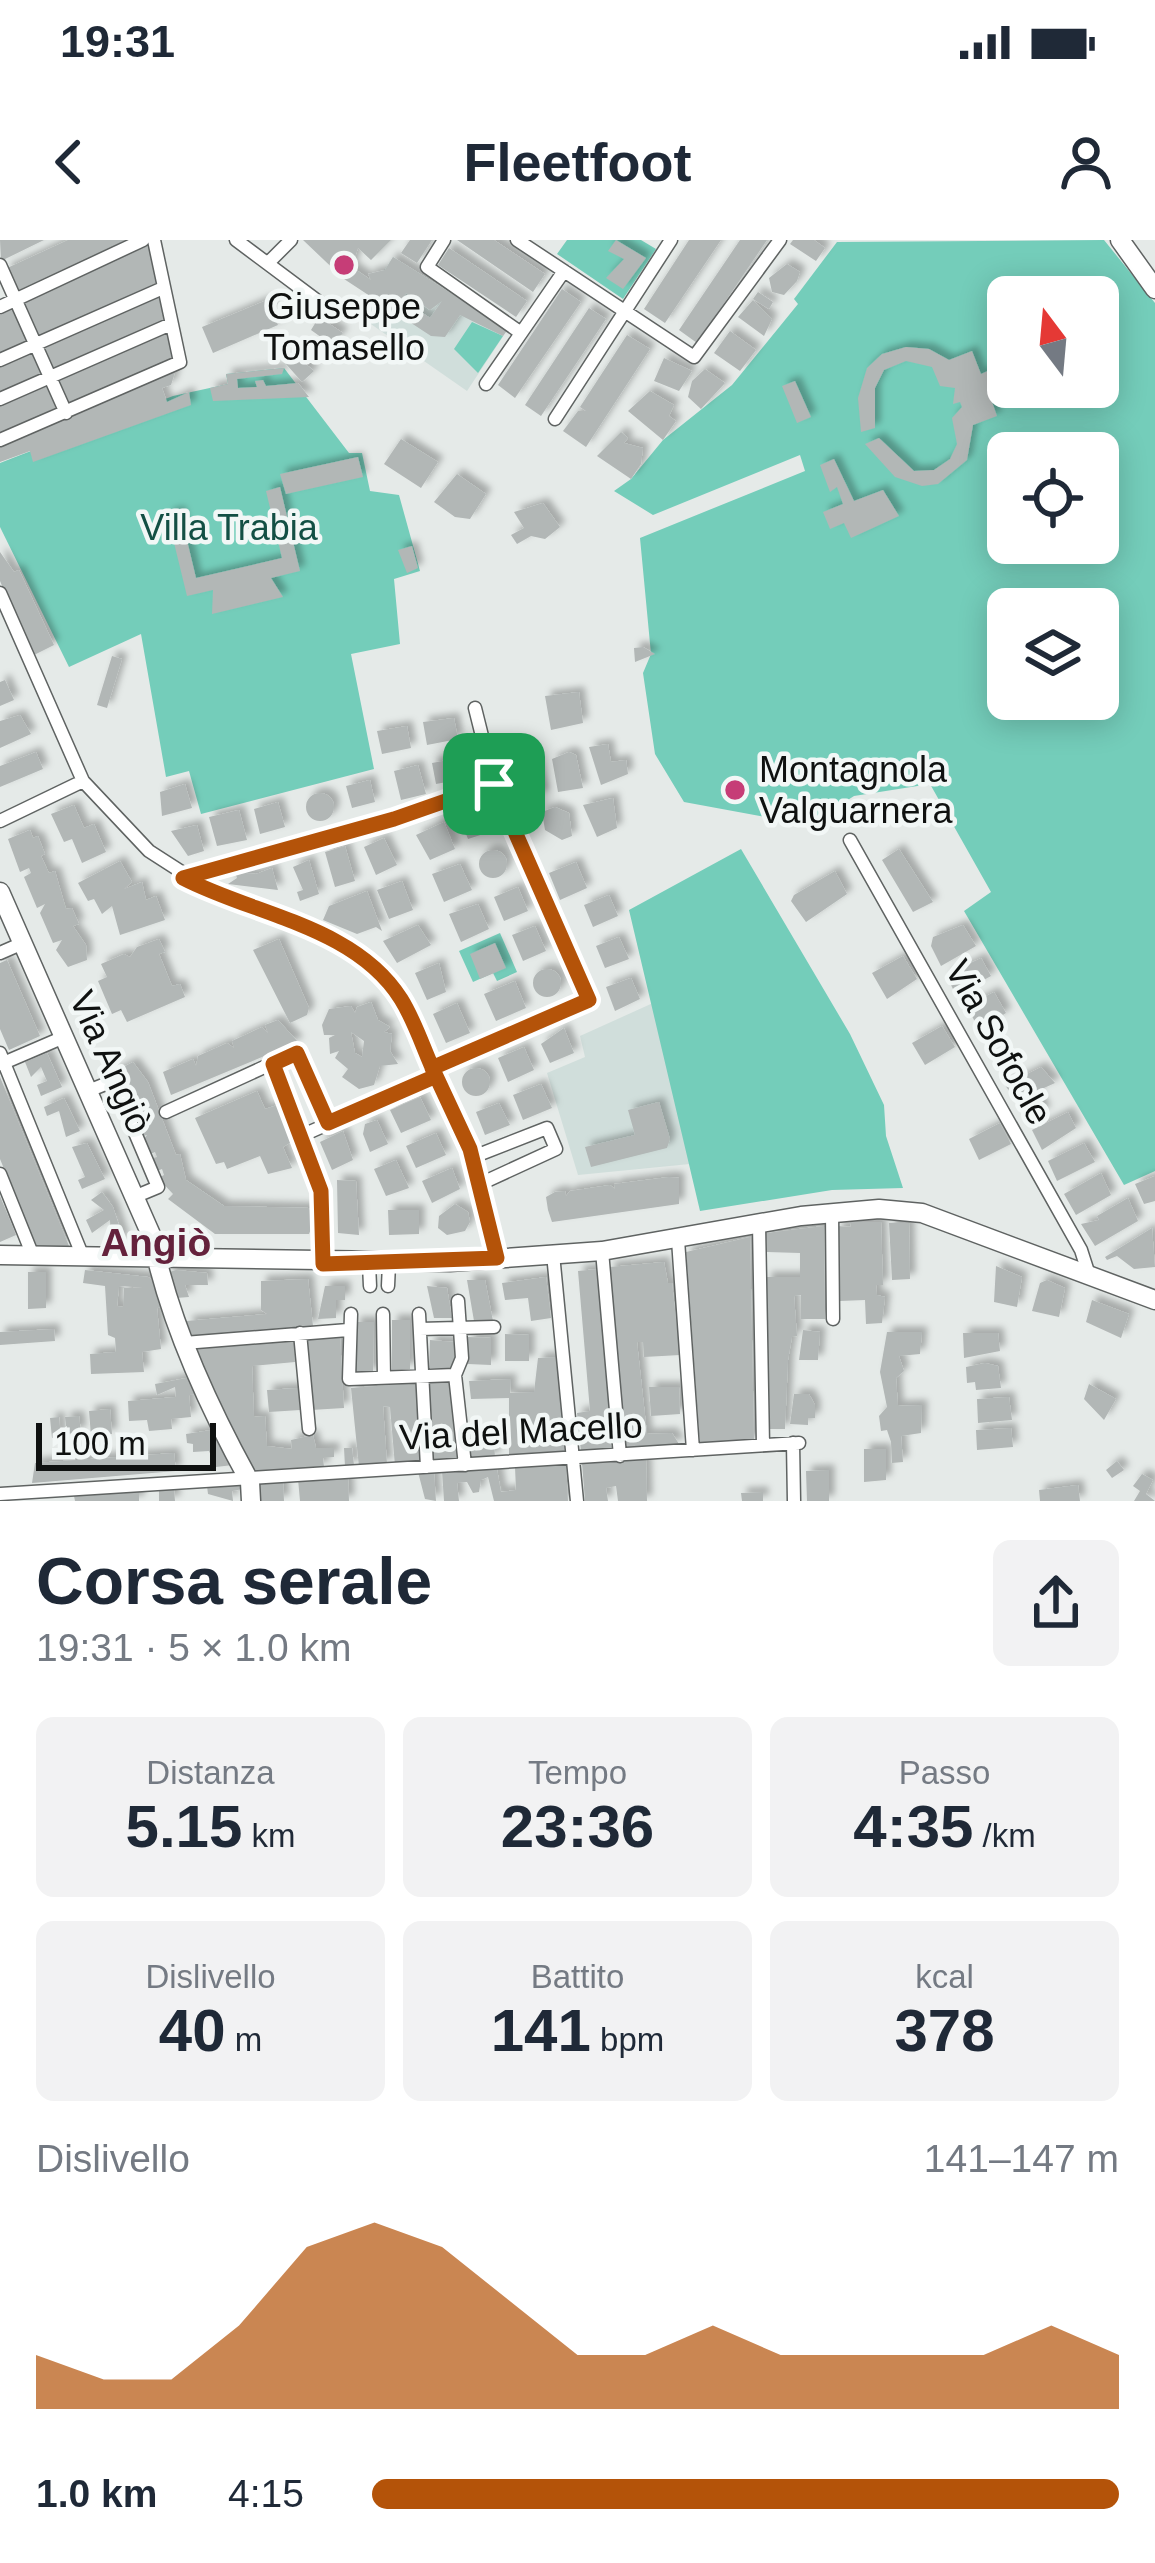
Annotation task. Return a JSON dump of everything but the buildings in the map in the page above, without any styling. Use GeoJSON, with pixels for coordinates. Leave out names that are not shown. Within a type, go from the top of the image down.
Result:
{"type":"FeatureCollection","features":[{"type":"Feature","properties":{"kind":"street"},"geometry":{"type":"LineString","coordinates":[[7,304],[143,240]]}},
{"type":"Feature","properties":{"kind":"street"},"geometry":{"type":"LineString","coordinates":[[0,440],[180,362],[154,240]]}},
{"type":"Feature","properties":{"kind":"street"},"geometry":{"type":"LineString","coordinates":[[236,240],[323,305]]}},
{"type":"Feature","properties":{"kind":"street"},"geometry":{"type":"LineString","coordinates":[[268,263],[291,240]]}},
{"type":"Feature","properties":{"kind":"street"},"geometry":{"type":"LineString","coordinates":[[444,240],[427,267],[521,333]]}},
{"type":"Feature","properties":{"kind":"street"},"geometry":{"type":"LineString","coordinates":[[517,240],[694,358],[780,240]]}},
{"type":"Feature","properties":{"kind":"street"},"geometry":{"type":"LineString","coordinates":[[556,418],[671,240]]}},
{"type":"Feature","properties":{"kind":"street"},"geometry":{"type":"LineString","coordinates":[[1120,240],[1155,289]]}},
{"type":"Feature","properties":{"kind":"street"},"geometry":{"type":"LineString","coordinates":[[0,266],[7,304],[66,412]]}},
{"type":"Feature","properties":{"kind":"street"},"geometry":{"type":"LineString","coordinates":[[486,384],[564,271]]}},
{"type":"Feature","properties":{"kind":"street"},"geometry":{"type":"LineString","coordinates":[[0,360],[163,287]]}},
{"type":"Feature","properties":{"kind":"street"},"geometry":{"type":"LineString","coordinates":[[0,399],[171,324]]}},
{"type":"Feature","properties":{"kind":"street"},"geometry":{"type":"LineString","coordinates":[[0,593],[83,781],[149,851],[183,878],[222,898],[320,933],[375,968],[400,996],[472,1157],[497,1258]]}},
{"type":"Feature","properties":{"kind":"street"},"geometry":{"type":"LineString","coordinates":[[0,639],[16,632]]}},
{"type":"Feature","properties":{"kind":"street"},"geometry":{"type":"LineString","coordinates":[[303,1135],[589,1000],[494,784],[475,708]]}},
{"type":"Feature","properties":{"kind":"street"},"geometry":{"type":"LineString","coordinates":[[0,821],[83,781]]}},
{"type":"Feature","properties":{"kind":"street"},"geometry":{"type":"LineString","coordinates":[[183,878],[394,819],[494,784]]}},
{"type":"Feature","properties":{"kind":"street","name":"Via Sofocle"},"geometry":{"type":"LineString","coordinates":[[850,841],[1081,1250],[1089,1276]]}},
{"type":"Feature","properties":{"kind":"street","name":"Via Angiò"},"geometry":{"type":"LineString","coordinates":[[0,892],[134,1197],[184,1343],[246,1476],[251,1501]]}},
{"type":"Feature","properties":{"kind":"street"},"geometry":{"type":"LineString","coordinates":[[0,953],[23,943]]}},
{"type":"Feature","properties":{"kind":"street"},"geometry":{"type":"LineString","coordinates":[[64,1037],[1,1060],[83,1257]]}},
{"type":"Feature","properties":{"kind":"street"},"geometry":{"type":"LineString","coordinates":[[166,1112],[297,1053],[328,1123]]}},
{"type":"Feature","properties":{"kind":"street"},"geometry":{"type":"LineString","coordinates":[[273,1064],[321,1191],[323,1264]]}},
{"type":"Feature","properties":{"kind":"street"},"geometry":{"type":"LineString","coordinates":[[472,1157],[547,1128],[551,1132],[556,1149],[549,1155],[480,1184]]}},
{"type":"Feature","properties":{"kind":"street"},"geometry":{"type":"LineString","coordinates":[[0,1174],[33,1256]]}},
{"type":"Feature","properties":{"kind":"street"},"geometry":{"type":"LineString","coordinates":[[832,1211],[833,1319]]}},
{"type":"Feature","properties":{"kind":"street"},"geometry":{"type":"LineString","coordinates":[[0,1255],[379,1264],[602,1251],[832,1211],[922,1214],[1155,1300]]}},
{"type":"Feature","properties":{"kind":"street"},"geometry":{"type":"LineString","coordinates":[[759,1224],[763,1445]]}},
{"type":"Feature","properties":{"kind":"street"},"geometry":{"type":"LineString","coordinates":[[678,1240],[693,1450]]}},
{"type":"Feature","properties":{"kind":"street"},"geometry":{"type":"LineString","coordinates":[[602,1251],[620,1456]]}},
{"type":"Feature","properties":{"kind":"street"},"geometry":{"type":"LineString","coordinates":[[553,1254],[577,1501]]}},
{"type":"Feature","properties":{"kind":"street"},"geometry":{"type":"LineString","coordinates":[[370,1286],[379,1264]]}},
{"type":"Feature","properties":{"kind":"street"},"geometry":{"type":"LineString","coordinates":[[379,1264],[388,1286]]}},
{"type":"Feature","properties":{"kind":"street"},"geometry":{"type":"LineString","coordinates":[[458,1301],[461,1358],[455,1375],[465,1465]]}},
{"type":"Feature","properties":{"kind":"street"},"geometry":{"type":"LineString","coordinates":[[351,1314],[349,1379],[455,1375]]}},
{"type":"Feature","properties":{"kind":"street"},"geometry":{"type":"LineString","coordinates":[[383,1314],[383,1377]]}},
{"type":"Feature","properties":{"kind":"street"},"geometry":{"type":"LineString","coordinates":[[427,1467],[420,1322],[494,1328]]}},
{"type":"Feature","properties":{"kind":"street"},"geometry":{"type":"LineString","coordinates":[[184,1343],[348,1330]]}},
{"type":"Feature","properties":{"kind":"street"},"geometry":{"type":"LineString","coordinates":[[300,1334],[309,1429]]}},
{"type":"Feature","properties":{"kind":"street","name":"Via del Macello"},"geometry":{"type":"LineString","coordinates":[[0,1494],[796,1443],[794,1501]]}},
{"type":"Feature","properties":{"kind":"shaded area"},"geometry":{"type":"Polygon","coordinates":[[[393,257],[508,329],[467,391],[355,313],[393,257]]]}},
{"type":"Feature","properties":{"kind":"shaded area"},"geometry":{"type":"Polygon","coordinates":[[[653,1003],[690,1164],[578,1175],[547,1073],[585,1057],[580,1036],[653,1003]]]}},
{"type":"Feature","properties":{"kind":"green space"},"geometry":{"type":"Polygon","coordinates":[[[567,240],[641,240],[656,249],[623,299],[557,254],[567,240]]]}},
{"type":"Feature","properties":{"kind":"green space"},"geometry":{"type":"Polygon","coordinates":[[[1104,240],[1155,303],[1155,1171],[1124,1185],[964,911],[991,892],[930,784],[854,796],[809,825],[684,802],[655,754],[643,673],[651,654],[640,538],[805,471],[800,455],[653,515],[614,491],[631,479],[663,440],[732,385],[798,304],[794,299],[837,242],[1104,240]]]}},
{"type":"Feature","properties":{"kind":"green space"},"geometry":{"type":"Polygon","coordinates":[[[472,322],[503,336],[478,373],[454,349],[472,322]]]}},
{"type":"Feature","properties":{"kind":"green space","name":"Villa Trabia"},"geometry":{"type":"Polygon","coordinates":[[[284,368],[349,453],[362,453],[370,491],[399,495],[420,571],[394,579],[400,644],[351,654],[374,769],[201,814],[189,771],[166,777],[141,634],[69,667],[0,527],[0,463],[173,396],[228,384],[226,374],[284,368]]]}},
{"type":"Feature","properties":{"kind":"green space"},"geometry":{"type":"Polygon","coordinates":[[[741,849],[850,1034],[884,1105],[886,1136],[903,1188],[832,1190],[700,1211],[629,910],[741,849]]]}},
{"type":"Feature","properties":{"kind":"green space"},"geometry":{"type":"Polygon","coordinates":[[[500,933],[517,972],[497,981],[493,973],[473,982],[459,951],[500,933]]]}},
{"type":"Feature","properties":{"kind":"place","name":"Giuseppe Tomasello"},"geometry":{"type":"Point","coordinates":[344,265]}},
{"type":"Feature","properties":{"kind":"place","name":"Montagnola Valguarnera"},"geometry":{"type":"Point","coordinates":[735,790]}},
{"type":"Feature","properties":{"kind":"district","name":"Angiò"},"geometry":{"type":"Point","coordinates":[156,1242]}},
{"type":"Feature","properties":{"kind":"route"},"geometry":{"type":"LineString","coordinates":[[494,784],[394,819],[236,859],[183,878],[222,898],[320,933],[375,968],[400,996],[414,1023],[432,1068],[436,1076],[470,1149],[497,1258],[323,1264],[321,1191],[273,1064],[297,1053],[328,1123],[436,1076],[432,1068],[589,1000],[494,784]]}}]}
